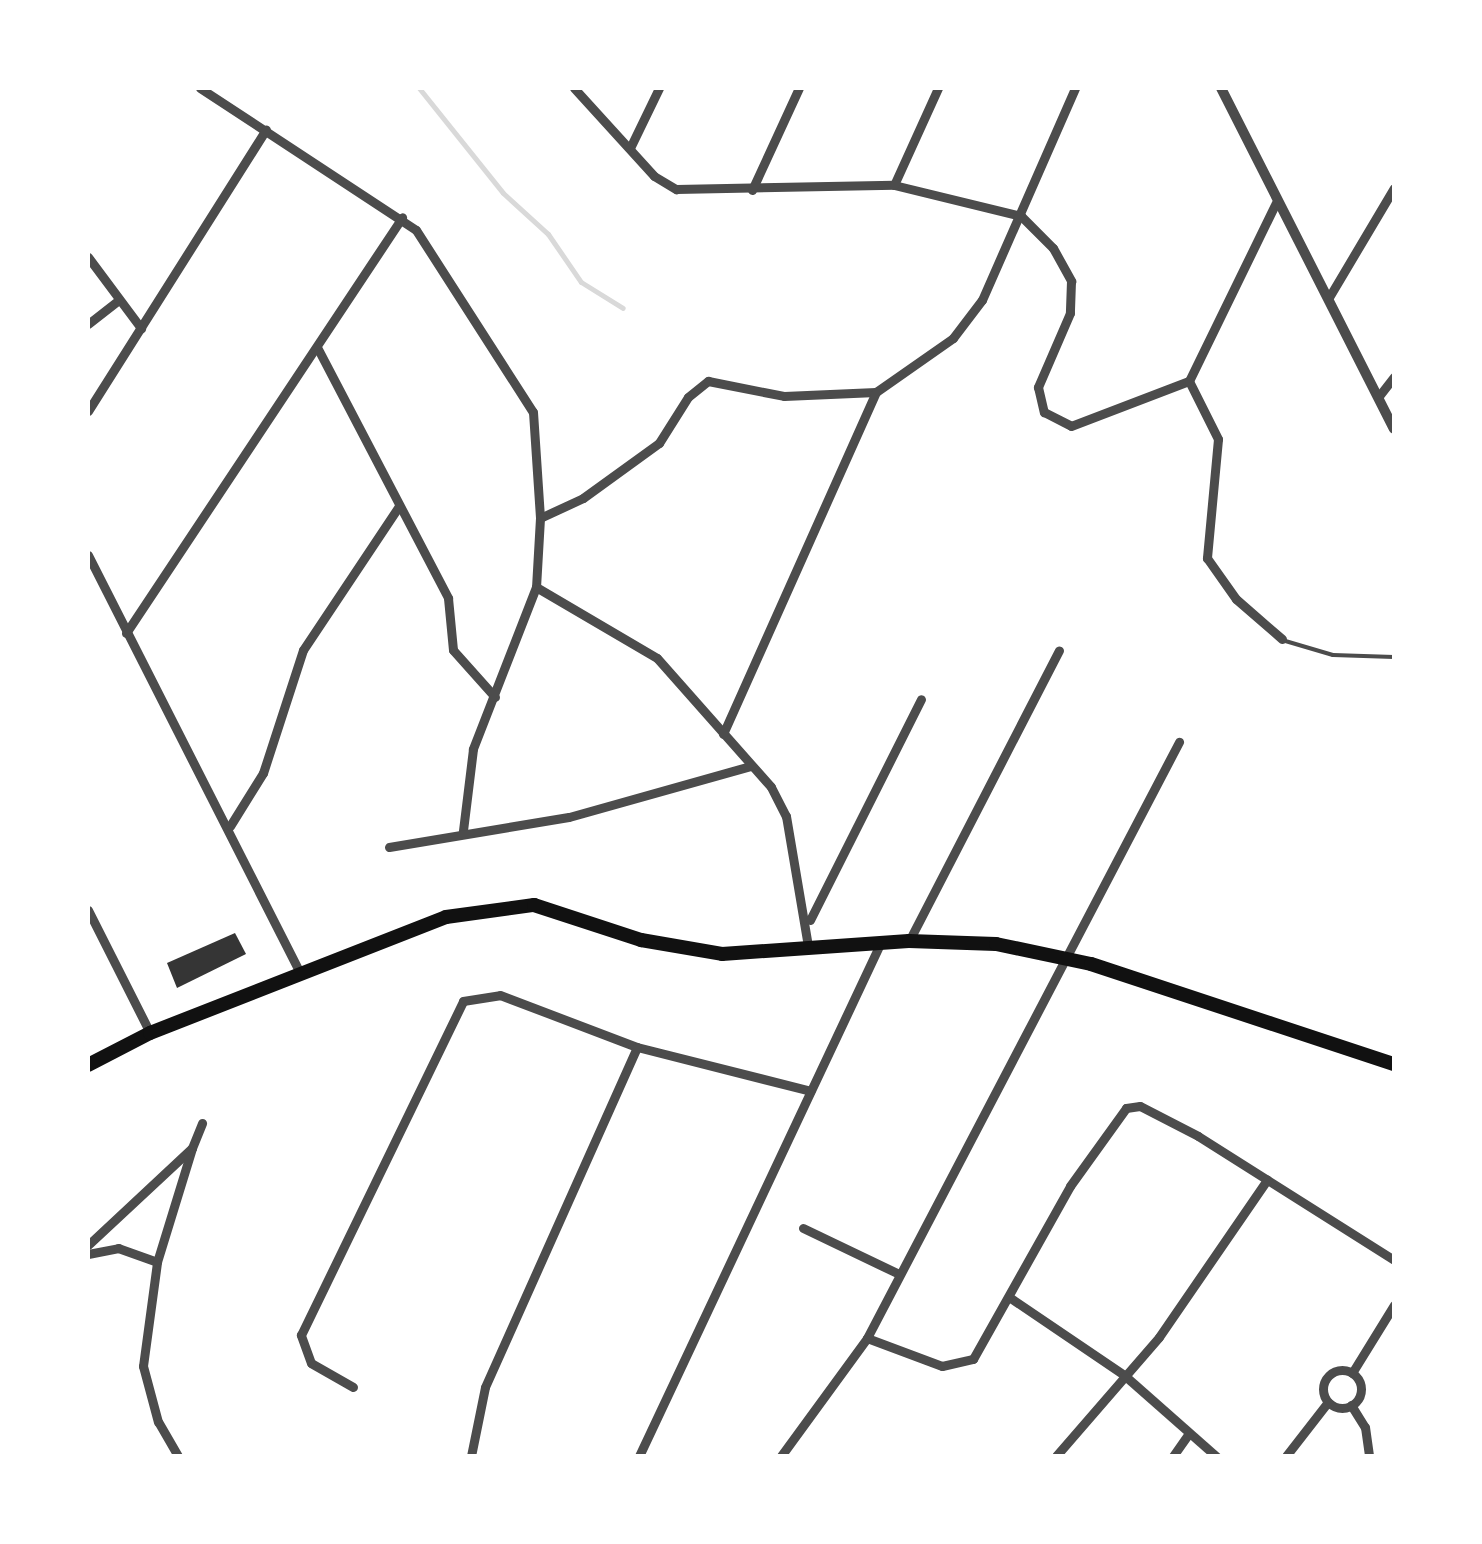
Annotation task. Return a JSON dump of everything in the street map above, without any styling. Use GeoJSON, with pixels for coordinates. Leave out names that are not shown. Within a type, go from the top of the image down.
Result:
{"type":"FeatureCollection","features":[{"type":"Feature","properties":{"kind":"main road"},"geometry":{"type":"LineString","coordinates":[[88,1065],[150,1033],[446,916],[534,905],[680,950],[722,954],[909,941],[996,944],[1069,960],[1394,1064]]}},
{"type":"Feature","properties":{"kind":"street"},"geometry":{"type":"LineString","coordinates":[[200,88],[402,216],[433,252],[533,412],[540,518],[536,587],[474,749],[462,832]]}},
{"type":"Feature","properties":{"kind":"street"},"geometry":{"type":"LineString","coordinates":[[574,88],[630,148],[676,189],[894,186],[1021,216],[1053,248],[1071,281],[1070,312],[1038,386],[1044,412],[1071,426],[1096,422],[1189,381],[1276,203]]}},
{"type":"Feature","properties":{"kind":"street"},"geometry":{"type":"LineString","coordinates":[[630,148],[659,88]]}},
{"type":"Feature","properties":{"kind":"street"},"geometry":{"type":"LineString","coordinates":[[752,190],[799,88]]}},
{"type":"Feature","properties":{"kind":"street"},"geometry":{"type":"LineString","coordinates":[[894,186],[938,88]]}},
{"type":"Feature","properties":{"kind":"street"},"geometry":{"type":"LineString","coordinates":[[722,734],[876,392],[970,320],[1021,216],[1075,88]]}},
{"type":"Feature","properties":{"kind":"street"},"geometry":{"type":"LineString","coordinates":[[1221,88],[1394,430]]}},
{"type":"Feature","properties":{"kind":"street"},"geometry":{"type":"LineString","coordinates":[[88,412],[266,129]]}},
{"type":"Feature","properties":{"kind":"street"},"geometry":{"type":"LineString","coordinates":[[1328,299],[1394,188]]}},
{"type":"Feature","properties":{"kind":"street"},"geometry":{"type":"LineString","coordinates":[[126,632],[318,349],[402,216]]}},
{"type":"Feature","properties":{"kind":"street"},"geometry":{"type":"LineString","coordinates":[[88,257],[140,328]]}},
{"type":"Feature","properties":{"kind":"street"},"geometry":{"type":"LineString","coordinates":[[88,324],[120,300]]}},
{"type":"Feature","properties":{"kind":"street"},"geometry":{"type":"LineString","coordinates":[[318,349],[448,598],[453,650],[495,697]]}},
{"type":"Feature","properties":{"kind":"street"},"geometry":{"type":"LineString","coordinates":[[1379,396],[1394,377]]}},
{"type":"Feature","properties":{"kind":"street"},"geometry":{"type":"LineString","coordinates":[[540,518],[582,498],[659,443],[688,397],[708,381],[784,396],[876,392]]}},
{"type":"Feature","properties":{"kind":"street"},"geometry":{"type":"LineString","coordinates":[[1189,381],[1218,439],[1206,558],[1236,599],[1282,639]]}},
{"type":"Feature","properties":{"kind":"street"},"geometry":{"type":"LineString","coordinates":[[230,826],[263,774],[302,650],[399,506]]}},
{"type":"Feature","properties":{"kind":"street"},"geometry":{"type":"LineString","coordinates":[[88,555],[230,826],[299,971]]}},
{"type":"Feature","properties":{"kind":"street"},"geometry":{"type":"LineString","coordinates":[[536,587],[658,658],[751,766],[786,816],[808,922],[808,946]]}},
{"type":"Feature","properties":{"kind":"street"},"geometry":{"type":"LineString","coordinates":[[909,941],[1059,650]]}},
{"type":"Feature","properties":{"kind":"street"},"geometry":{"type":"LineString","coordinates":[[808,922],[920,699]]}},
{"type":"Feature","properties":{"kind":"street"},"geometry":{"type":"LineString","coordinates":[[781,1456],[867,1338],[1069,960],[1179,742]]}},
{"type":"Feature","properties":{"kind":"street"},"geometry":{"type":"LineString","coordinates":[[389,847],[569,816],[751,766]]}},
{"type":"Feature","properties":{"kind":"street"},"geometry":{"type":"LineString","coordinates":[[88,910],[150,1033]]}},
{"type":"Feature","properties":{"kind":"street"},"geometry":{"type":"LineString","coordinates":[[639,1456],[880,944]]}},
{"type":"Feature","properties":{"kind":"street"},"geometry":{"type":"LineString","coordinates":[[352,1387],[311,1363],[301,1335],[454,1012],[478,994],[500,994],[637,1048],[811,1091]]}},
{"type":"Feature","properties":{"kind":"street"},"geometry":{"type":"LineString","coordinates":[[471,1456],[485,1387],[637,1048]]}},
{"type":"Feature","properties":{"kind":"street"},"geometry":{"type":"LineString","coordinates":[[867,1338],[957,1367],[973,1359],[1100,1140],[1126,1108],[1140,1106],[1268,1180],[1394,1260]]}},
{"type":"Feature","properties":{"kind":"street"},"geometry":{"type":"LineString","coordinates":[[178,1456],[158,1422],[143,1366],[157,1262],[202,1123]]}},
{"type":"Feature","properties":{"kind":"street"},"geometry":{"type":"LineString","coordinates":[[88,1246],[192,1148]]}},
{"type":"Feature","properties":{"kind":"street"},"geometry":{"type":"LineString","coordinates":[[1056,1456],[1206,1274],[1268,1180]]}},
{"type":"Feature","properties":{"kind":"street"},"geometry":{"type":"LineString","coordinates":[[802,1228],[899,1274]]}},
{"type":"Feature","properties":{"kind":"street"},"geometry":{"type":"LineString","coordinates":[[88,1254],[118,1248],[157,1262]]}},
{"type":"Feature","properties":{"kind":"street"},"geometry":{"type":"LineString","coordinates":[[1008,1297],[1124,1375],[1216,1456]]}},
{"type":"Feature","properties":{"kind":"street"},"geometry":{"type":"LineString","coordinates":[[1352,1374],[1394,1305]]}},
{"type":"Feature","properties":{"kind":"street"},"geometry":{"type":"LineString","coordinates":[[1328,1402],[1323,1391],[1329,1374],[1352,1374]]}},
{"type":"Feature","properties":{"kind":"street"},"geometry":{"type":"LineString","coordinates":[[1351,1405],[1360,1390],[1352,1374]]}},
{"type":"Feature","properties":{"kind":"street"},"geometry":{"type":"LineString","coordinates":[[1328,1402],[1351,1405],[1365,1426],[1369,1456]]}},
{"type":"Feature","properties":{"kind":"street"},"geometry":{"type":"LineString","coordinates":[[1286,1456],[1328,1402]]}},
{"type":"Feature","properties":{"kind":"street"},"geometry":{"type":"LineString","coordinates":[[1173,1456],[1189,1433]]}},
{"type":"Feature","properties":{"kind":"lane"},"geometry":{"type":"LineString","coordinates":[[1282,639],[1333,655],[1394,657]]}},
{"type":"Feature","properties":{"kind":"building"},"geometry":{"type":"Polygon","coordinates":[[[235,933],[246,954],[177,988],[167,963],[235,933]]]}},
{"type":"Feature","properties":{"kind":"waterway"},"geometry":{"type":"LineString","coordinates":[[419,88],[503,193],[548,234],[581,282],[623,308]]}}]}
